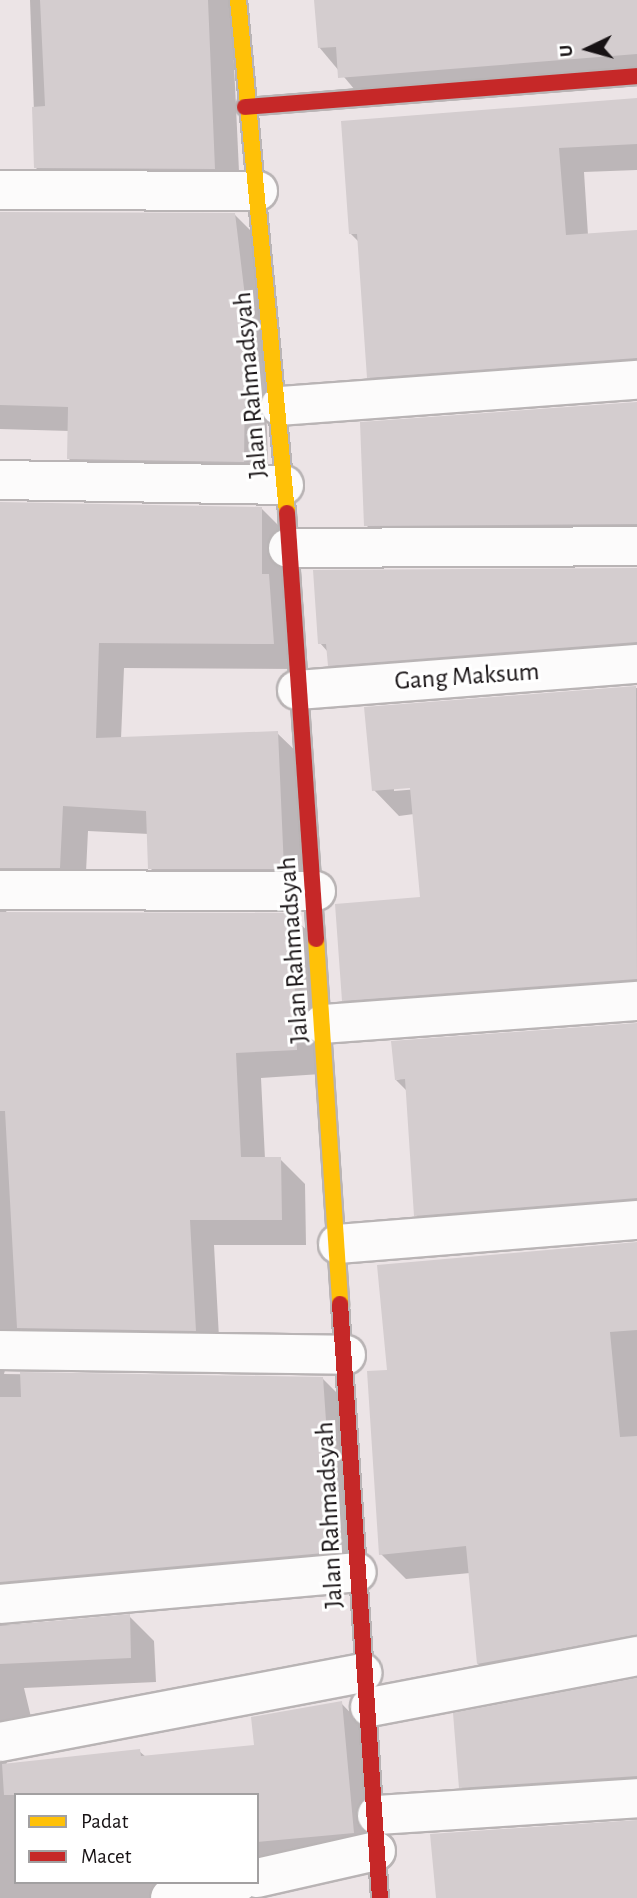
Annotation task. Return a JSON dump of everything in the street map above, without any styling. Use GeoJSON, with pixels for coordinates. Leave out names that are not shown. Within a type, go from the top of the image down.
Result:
{"type":"FeatureCollection","features":[{"type":"Feature","properties":{"kind":"street","name":"Jalan Rahmadsyah"},"geometry":{"type":"LineString","coordinates":[[237,0],[245,107],[258,191],[280,406],[297,690],[316,891],[357,1572],[380,1898]]}},
{"type":"Feature","properties":{"kind":"street"},"geometry":{"type":"LineString","coordinates":[[245,107],[637,76]]}},
{"type":"Feature","properties":{"kind":"street"},"geometry":{"type":"LineString","coordinates":[[0,190],[258,191]]}},
{"type":"Feature","properties":{"kind":"street"},"geometry":{"type":"LineString","coordinates":[[280,406],[637,380]]}},
{"type":"Feature","properties":{"kind":"street"},"geometry":{"type":"LineString","coordinates":[[0,480],[284,485]]}},
{"type":"Feature","properties":{"kind":"street"},"geometry":{"type":"LineString","coordinates":[[288,548],[637,546]]}},
{"type":"Feature","properties":{"kind":"street","name":"Gang Maksum"},"geometry":{"type":"LineString","coordinates":[[297,690],[637,664]]}},
{"type":"Feature","properties":{"kind":"street"},"geometry":{"type":"LineString","coordinates":[[0,890],[316,891]]}},
{"type":"Feature","properties":{"kind":"street"},"geometry":{"type":"LineString","coordinates":[[323,1024],[637,1001]]}},
{"type":"Feature","properties":{"kind":"street"},"geometry":{"type":"LineString","coordinates":[[338,1244],[637,1220]]}},
{"type":"Feature","properties":{"kind":"street"},"geometry":{"type":"LineString","coordinates":[[0,1350],[346,1355]]}},
{"type":"Feature","properties":{"kind":"street"},"geometry":{"type":"LineString","coordinates":[[0,1604],[357,1572]]}},
{"type":"Feature","properties":{"kind":"street"},"geometry":{"type":"LineString","coordinates":[[0,1742],[367,1690],[637,1656]]}},
{"type":"Feature","properties":{"kind":"street"},"geometry":{"type":"LineString","coordinates":[[259,1877],[376,1833],[637,1798]]}},
{"type":"Feature","properties":{"kind":"street"},"geometry":{"type":"LineString","coordinates":[[170,1898],[230,1884]]}},
{"type":"Feature","properties":{"kind":"building"},"geometry":{"type":"Polygon","coordinates":[[[40,0],[208,0],[215,169],[34,168],[32,107],[45,106],[40,0]]]}},
{"type":"Feature","properties":{"kind":"building"},"geometry":{"type":"Polygon","coordinates":[[[314,0],[637,0],[637,54],[338,78],[336,47],[318,48],[314,0]]]}},
{"type":"Feature","properties":{"kind":"building"},"geometry":{"type":"Polygon","coordinates":[[[637,98],[637,144],[559,148],[566,235],[637,230],[637,358],[367,378],[357,234],[349,234],[341,121],[637,98]]]}},
{"type":"Feature","properties":{"kind":"building"},"geometry":{"type":"Polygon","coordinates":[[[0,212],[235,213],[246,305],[244,462],[67,459],[68,407],[0,405],[0,212]]]}},
{"type":"Feature","properties":{"kind":"building"},"geometry":{"type":"Polygon","coordinates":[[[637,402],[637,524],[364,526],[360,422],[637,402]]]}},
{"type":"Feature","properties":{"kind":"building"},"geometry":{"type":"Polygon","coordinates":[[[0,502],[262,507],[262,574],[269,574],[274,644],[99,643],[96,738],[278,731],[284,869],[148,869],[146,811],[63,806],[60,868],[0,868],[0,502]]]}},
{"type":"Feature","properties":{"kind":"building"},"geometry":{"type":"Polygon","coordinates":[[[637,568],[637,642],[328,666],[326,644],[318,644],[313,570],[637,568]]]}},
{"type":"Feature","properties":{"kind":"building"},"geometry":{"type":"Polygon","coordinates":[[[636,686],[637,979],[342,1001],[335,904],[420,897],[410,788],[372,791],[364,707],[636,686]]]}},
{"type":"Feature","properties":{"kind":"building"},"geometry":{"type":"Polygon","coordinates":[[[0,912],[292,913],[297,1050],[236,1053],[241,1157],[281,1157],[282,1220],[190,1220],[196,1331],[17,1328],[5,1111],[0,1111],[0,912]]]}},
{"type":"Feature","properties":{"kind":"building"},"geometry":{"type":"Polygon","coordinates":[[[637,1023],[637,1198],[414,1216],[405,1079],[395,1080],[391,1041],[637,1023]]]}},
{"type":"Feature","properties":{"kind":"building"},"geometry":{"type":"Polygon","coordinates":[[[637,1242],[637,1330],[610,1332],[620,1437],[637,1436],[637,1635],[477,1664],[466,1546],[379,1555],[367,1371],[387,1370],[377,1265],[637,1242]]]}},
{"type":"Feature","properties":{"kind":"building"},"geometry":{"type":"Polygon","coordinates":[[[20,1372],[323,1377],[335,1552],[0,1582],[0,1397],[21,1397],[20,1372]]]}},
{"type":"Feature","properties":{"kind":"building"},"geometry":{"type":"Polygon","coordinates":[[[130,1614],[131,1658],[0,1664],[0,1626],[130,1614]]]}},
{"type":"Feature","properties":{"kind":"building"},"geometry":{"type":"Polygon","coordinates":[[[637,1678],[637,1776],[459,1788],[453,1713],[637,1678]]]}},
{"type":"Feature","properties":{"kind":"building"},"geometry":{"type":"Polygon","coordinates":[[[342,1701],[354,1833],[259,1842],[259,1793],[4,1795],[2,1764],[140,1749],[141,1756],[254,1745],[251,1717],[342,1701]]]}},
{"type":"Feature","properties":{"kind":"building"},"geometry":{"type":"Polygon","coordinates":[[[637,1820],[637,1898],[436,1898],[430,1834],[637,1820]]]}},
{"type":"Feature","properties":{"kind":"traffic: slow"},"geometry":{"type":"LineString","coordinates":[[238,0],[287,513]]}},
{"type":"Feature","properties":{"kind":"traffic: slow"},"geometry":{"type":"LineString","coordinates":[[316,939],[340,1304]]}},
{"type":"Feature","properties":{"kind":"traffic: jam"},"geometry":{"type":"LineString","coordinates":[[245,107],[637,76]]}},
{"type":"Feature","properties":{"kind":"traffic: jam"},"geometry":{"type":"LineString","coordinates":[[287,513],[316,939]]}},
{"type":"Feature","properties":{"kind":"traffic: jam"},"geometry":{"type":"LineString","coordinates":[[340,1304],[380,1898]]}}]}
